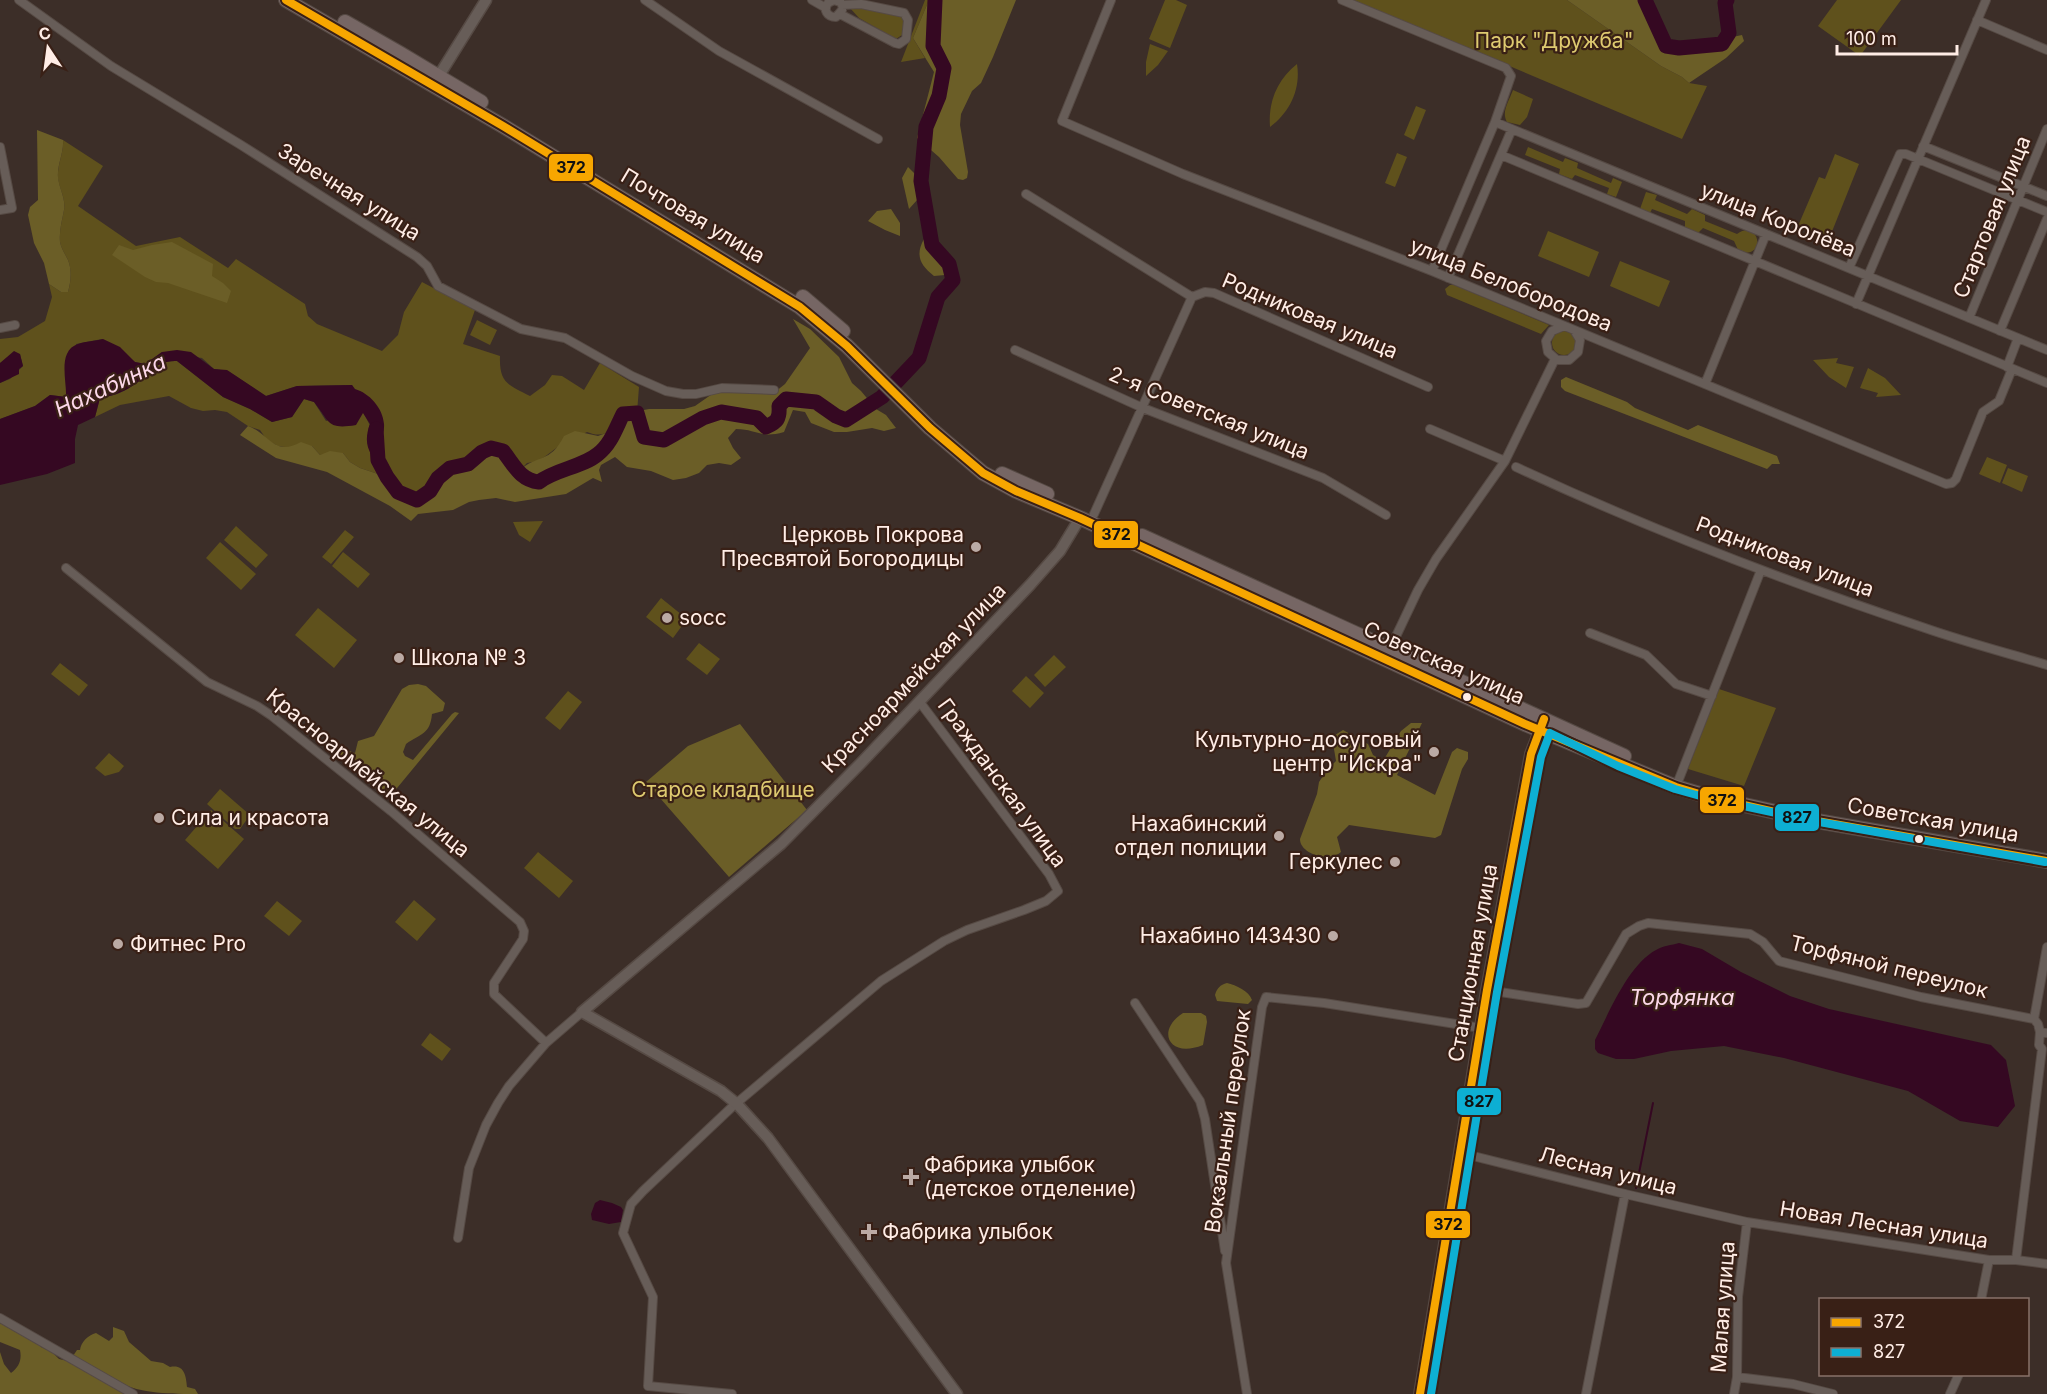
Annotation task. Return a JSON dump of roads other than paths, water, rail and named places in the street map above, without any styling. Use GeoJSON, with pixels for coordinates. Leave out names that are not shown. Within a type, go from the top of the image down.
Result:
{"type":"FeatureCollection","features":[{"type":"Feature","properties":{"kind":"main road","name":"Почтовая улица"},"geometry":{"type":"LineString","coordinates":[[286,0],[436,80]]}},
{"type":"Feature","properties":{"kind":"main road","name":"Почтовая улица"},"geometry":{"type":"LineString","coordinates":[[303,0],[436,80],[504,126],[800,307],[823,324],[907,399]]}},
{"type":"Feature","properties":{"kind":"main road"},"geometry":{"type":"LineString","coordinates":[[907,399],[988,466],[1010,479],[1058,499],[1087,516]]}},
{"type":"Feature","properties":{"kind":"main road","name":"Советская улица"},"geometry":{"type":"LineString","coordinates":[[907,399],[959,454],[983,473],[1016,491],[1087,516],[1676,787],[1713,798],[1811,820],[2047,861]]}},
{"type":"Feature","properties":{"kind":"main road","name":"Советская улица"},"geometry":{"type":"LineString","coordinates":[[1542,725],[1679,779],[1714,789],[1810,810],[2047,852]]}},
{"type":"Feature","properties":{"kind":"main road","name":"Станционная улица"},"geometry":{"type":"LineString","coordinates":[[1420,1394],[1487,990],[1531,754],[1542,725]]}},
{"type":"Feature","properties":{"kind":"street","name":"Заречная улица"},"geometry":{"type":"LineString","coordinates":[[19,0],[111,66],[241,145],[417,257],[427,266],[438,286],[520,329],[565,338],[632,376],[666,391],[696,394],[722,388],[774,390]]}},
{"type":"Feature","properties":{"kind":"street"},"geometry":{"type":"LineString","coordinates":[[436,80],[486,0]]}},
{"type":"Feature","properties":{"kind":"street"},"geometry":{"type":"LineString","coordinates":[[645,0],[719,51],[878,139]]}},
{"type":"Feature","properties":{"kind":"street"},"geometry":{"type":"LineString","coordinates":[[812,0],[836,4],[861,4],[904,13],[908,20],[906,39],[899,44],[895,43],[836,4]]}},
{"type":"Feature","properties":{"kind":"street","name":"улица Белобородова"},"geometry":{"type":"LineString","coordinates":[[1111,0],[1062,121],[1183,174],[1432,271],[1946,484],[1956,479],[1983,412],[1999,401],[2010,368]]}},
{"type":"Feature","properties":{"kind":"street"},"geometry":{"type":"LineString","coordinates":[[1342,0],[1506,68],[1511,76],[1495,122],[1432,271]]}},
{"type":"Feature","properties":{"kind":"street"},"geometry":{"type":"LineString","coordinates":[[1856,304],[1986,0]]}},
{"type":"Feature","properties":{"kind":"street"},"geometry":{"type":"LineString","coordinates":[[1977,20],[2047,50]]}},
{"type":"Feature","properties":{"kind":"street","name":"улица Королёва"},"geometry":{"type":"LineString","coordinates":[[1495,122],[2047,350]]}},
{"type":"Feature","properties":{"kind":"street"},"geometry":{"type":"LineString","coordinates":[[1448,278],[1512,129]]}},
{"type":"Feature","properties":{"kind":"street","name":"Стартовая улица"},"geometry":{"type":"LineString","coordinates":[[1969,318],[2047,129]]}},
{"type":"Feature","properties":{"kind":"street"},"geometry":{"type":"LineString","coordinates":[[1923,146],[2047,196]]}},
{"type":"Feature","properties":{"kind":"street"},"geometry":{"type":"LineString","coordinates":[[0,147],[12,208],[0,210]]}},
{"type":"Feature","properties":{"kind":"street"},"geometry":{"type":"LineString","coordinates":[[1849,268],[1896,158],[1900,154],[1906,154],[2047,212]]}},
{"type":"Feature","properties":{"kind":"street"},"geometry":{"type":"LineString","coordinates":[[1501,155],[2047,383]]}},
{"type":"Feature","properties":{"kind":"street","name":"Родниковая улица"},"geometry":{"type":"LineString","coordinates":[[1026,194],[1192,297],[1205,292],[1214,293],[1428,387]]}},
{"type":"Feature","properties":{"kind":"street"},"geometry":{"type":"LineString","coordinates":[[2000,331],[2047,219]]}},
{"type":"Feature","properties":{"kind":"street"},"geometry":{"type":"LineString","coordinates":[[1705,384],[1766,234]]}},
{"type":"Feature","properties":{"kind":"street"},"geometry":{"type":"LineString","coordinates":[[1087,516],[1143,408],[1192,297]]}},
{"type":"Feature","properties":{"kind":"street"},"geometry":{"type":"LineString","coordinates":[[0,328],[15,325]]}},
{"type":"Feature","properties":{"kind":"street"},"geometry":{"type":"LineString","coordinates":[[1565,326],[1554,329],[1547,338],[1547,349],[1555,358],[1563,361],[1569,360],[1578,352],[1580,340],[1574,330]]}},
{"type":"Feature","properties":{"kind":"street"},"geometry":{"type":"LineString","coordinates":[[2010,368],[2019,338]]}},
{"type":"Feature","properties":{"kind":"street","name":"2-я Советская улица"},"geometry":{"type":"LineString","coordinates":[[1015,350],[1143,408],[1323,478],[1386,515]]}},
{"type":"Feature","properties":{"kind":"street"},"geometry":{"type":"LineString","coordinates":[[1388,655],[1418,590],[1436,559],[1505,461],[1555,358]]}},
{"type":"Feature","properties":{"kind":"street"},"geometry":{"type":"LineString","coordinates":[[1430,429],[1505,461]]}},
{"type":"Feature","properties":{"kind":"street","name":"Родниковая улица"},"geometry":{"type":"LineString","coordinates":[[1516,467],[1761,570],[1926,629],[2047,665]]}},
{"type":"Feature","properties":{"kind":"street","name":"Красноармейская улица"},"geometry":{"type":"LineString","coordinates":[[458,1238],[469,1168],[486,1125],[509,1086],[546,1043],[781,844],[1060,551],[1087,516]]}},
{"type":"Feature","properties":{"kind":"street","name":"Красноармейская улица"},"geometry":{"type":"LineString","coordinates":[[66,568],[207,682],[257,706],[272,716],[391,811],[520,922],[524,931],[523,939],[494,983],[495,994],[546,1043]]}},
{"type":"Feature","properties":{"kind":"street"},"geometry":{"type":"LineString","coordinates":[[1679,779],[1761,570]]}},
{"type":"Feature","properties":{"kind":"street"},"geometry":{"type":"LineString","coordinates":[[1590,633],[1646,655],[1676,684],[1712,696]]}},
{"type":"Feature","properties":{"kind":"street","name":"Гражданская улица"},"geometry":{"type":"LineString","coordinates":[[737,1104],[852,1004],[916,957],[967,930],[1046,901],[1058,891],[1048,874],[919,701]]}},
{"type":"Feature","properties":{"kind":"street","name":"Торфяной переулок"},"geometry":{"type":"LineString","coordinates":[[1487,990],[1586,1004],[1626,934],[1648,923],[1750,934],[1762,942],[1779,961],[1922,997],[2034,1019]]}},
{"type":"Feature","properties":{"kind":"street"},"geometry":{"type":"LineString","coordinates":[[2044,1032],[2034,1019],[2047,947]]}},
{"type":"Feature","properties":{"kind":"street","name":"Вокзальный переулок"},"geometry":{"type":"LineString","coordinates":[[1247,1394],[1226,1263],[1262,1007],[1266,997],[1345,1006],[1481,1028]]}},
{"type":"Feature","properties":{"kind":"street"},"geometry":{"type":"LineString","coordinates":[[1135,1003],[1200,1101],[1205,1119],[1226,1263]]}},
{"type":"Feature","properties":{"kind":"street"},"geometry":{"type":"LineString","coordinates":[[582,1012],[699,1078],[737,1104],[768,1138],[957,1394]]}},
{"type":"Feature","properties":{"kind":"street","name":"Новая Лесная улица"},"geometry":{"type":"LineString","coordinates":[[2016,1260],[2042,1049],[2039,1045],[2044,1032]]}},
{"type":"Feature","properties":{"kind":"street"},"geometry":{"type":"LineString","coordinates":[[732,1394],[648,1386],[653,1298],[623,1233],[631,1204],[737,1104]]}},
{"type":"Feature","properties":{"kind":"street","name":"Лесная улица"},"geometry":{"type":"LineString","coordinates":[[1461,1153],[1747,1222]]}},
{"type":"Feature","properties":{"kind":"street"},"geometry":{"type":"LineString","coordinates":[[1586,1394],[1625,1194]]}},
{"type":"Feature","properties":{"kind":"street","name":"Новая Лесная улица"},"geometry":{"type":"LineString","coordinates":[[1747,1222],[1989,1260],[2016,1260],[2047,1264]]}},
{"type":"Feature","properties":{"kind":"street","name":"Малая улица"},"geometry":{"type":"LineString","coordinates":[[1734,1394],[1737,1377],[1738,1297],[1747,1222]]}},
{"type":"Feature","properties":{"kind":"street"},"geometry":{"type":"LineString","coordinates":[[1981,1298],[1989,1260]]}},
{"type":"Feature","properties":{"kind":"street"},"geometry":{"type":"LineString","coordinates":[[0,1318],[133,1394]]}},
{"type":"Feature","properties":{"kind":"street"},"geometry":{"type":"LineString","coordinates":[[1950,1394],[1958,1376]]}},
{"type":"Feature","properties":{"kind":"street"},"geometry":{"type":"LineString","coordinates":[[1737,1377],[1793,1384],[1833,1394]]}},
{"type":"Feature","properties":{"kind":"street"},"geometry":{"type":"LineString","coordinates":[[948,1380],[948,1394]]}},
{"type":"Feature","properties":{"kind":"water"},"geometry":{"type":"Polygon","coordinates":[[[103,339],[120,347],[135,362],[145,364],[162,352],[177,350],[191,352],[214,369],[227,370],[266,396],[297,386],[352,385],[370,398],[381,412],[384,424],[382,436],[372,455],[367,440],[370,424],[363,413],[356,425],[334,425],[314,402],[304,399],[292,417],[272,422],[223,397],[177,361],[169,361],[157,366],[124,391],[100,398],[95,417],[78,425],[75,439],[75,463],[47,474],[0,485],[0,419],[35,406],[50,395],[66,397],[64,367],[67,353],[78,344],[103,339]]]}},
{"type":"Feature","properties":{"kind":"water"},"geometry":{"type":"Polygon","coordinates":[[[14,351],[20,354],[23,366],[19,369],[19,374],[0,383],[0,363],[14,351]]]}},
{"type":"Feature","properties":{"kind":"water","name":"Торфянка"},"geometry":{"type":"Polygon","coordinates":[[[1679,943],[1702,949],[1741,972],[1790,996],[1829,1009],[1991,1045],[2006,1060],[2015,1106],[1998,1127],[1960,1121],[1908,1091],[1784,1058],[1724,1046],[1671,1051],[1634,1059],[1616,1059],[1598,1053],[1595,1049],[1595,1040],[1628,978],[1646,957],[1656,950],[1679,943]]]}},
{"type":"Feature","properties":{"kind":"water"},"geometry":{"type":"Polygon","coordinates":[[[600,1200],[621,1207],[623,1210],[621,1222],[609,1224],[592,1220],[591,1214],[595,1203],[600,1200]]]}},
{"type":"Feature","properties":{"kind":"waterway","name":"Нахабинка"},"geometry":{"type":"LineString","coordinates":[[376,429],[378,460],[387,477],[398,492],[417,500],[430,491],[438,478],[450,468],[468,464],[482,452],[491,448],[503,451],[522,475],[539,482],[585,462],[603,450],[623,414],[637,413],[644,437],[664,440],[703,418],[721,412],[757,418],[766,427],[777,420],[779,406],[786,399],[816,402],[846,420],[882,397],[919,358],[938,297],[953,280],[949,264],[932,245],[921,181],[926,127],[939,96],[944,68],[933,46],[935,0]]}},
{"type":"Feature","properties":{"kind":"waterway","name":"Нахабинка"},"geometry":{"type":"LineString","coordinates":[[1645,0],[1666,46],[1679,48],[1722,44],[1729,33],[1725,3],[1727,0]]}},
{"type":"Feature","properties":{"kind":"waterway"},"geometry":{"type":"LineString","coordinates":[[1636,1188],[1653,1103]]}},
{"type":"Feature","properties":{"kind":"place","name":"Церковь Покрова Пресвятой Богородицы"},"geometry":{"type":"Point","coordinates":[976,547]}},
{"type":"Feature","properties":{"kind":"place","name":"socc"},"geometry":{"type":"Point","coordinates":[667,618]}},
{"type":"Feature","properties":{"kind":"place","name":"Школа № 3"},"geometry":{"type":"Point","coordinates":[399,658]}},
{"type":"Feature","properties":{"kind":"place","name":"Культурно-досуговый центр \"Искра\""},"geometry":{"type":"Point","coordinates":[1434,752]}},
{"type":"Feature","properties":{"kind":"place","name":"Сила и красота"},"geometry":{"type":"Point","coordinates":[159,818]}},
{"type":"Feature","properties":{"kind":"place","name":"Нахабинский отдел полиции"},"geometry":{"type":"Point","coordinates":[1279,836]}},
{"type":"Feature","properties":{"kind":"place","name":"Геркулес"},"geometry":{"type":"Point","coordinates":[1395,862]}},
{"type":"Feature","properties":{"kind":"place","name":"Нахабино 143430"},"geometry":{"type":"Point","coordinates":[1333,936]}},
{"type":"Feature","properties":{"kind":"place","name":"Фитнес Pro"},"geometry":{"type":"Point","coordinates":[118,944]}},
{"type":"Feature","properties":{"kind":"place","name":"Фабрика улыбок (детское отделение)"},"geometry":{"type":"Point","coordinates":[911,1177]}},
{"type":"Feature","properties":{"kind":"place","name":"Фабрика улыбок"},"geometry":{"type":"Point","coordinates":[869,1232]}},
{"type":"Feature","properties":{"kind":"park label","name":"Парк \"Дружба\""},"geometry":{"type":"Point","coordinates":[1554,41]}},
{"type":"Feature","properties":{"kind":"park label","name":"Старое кладбище"},"geometry":{"type":"Point","coordinates":[723,790]}}]}
